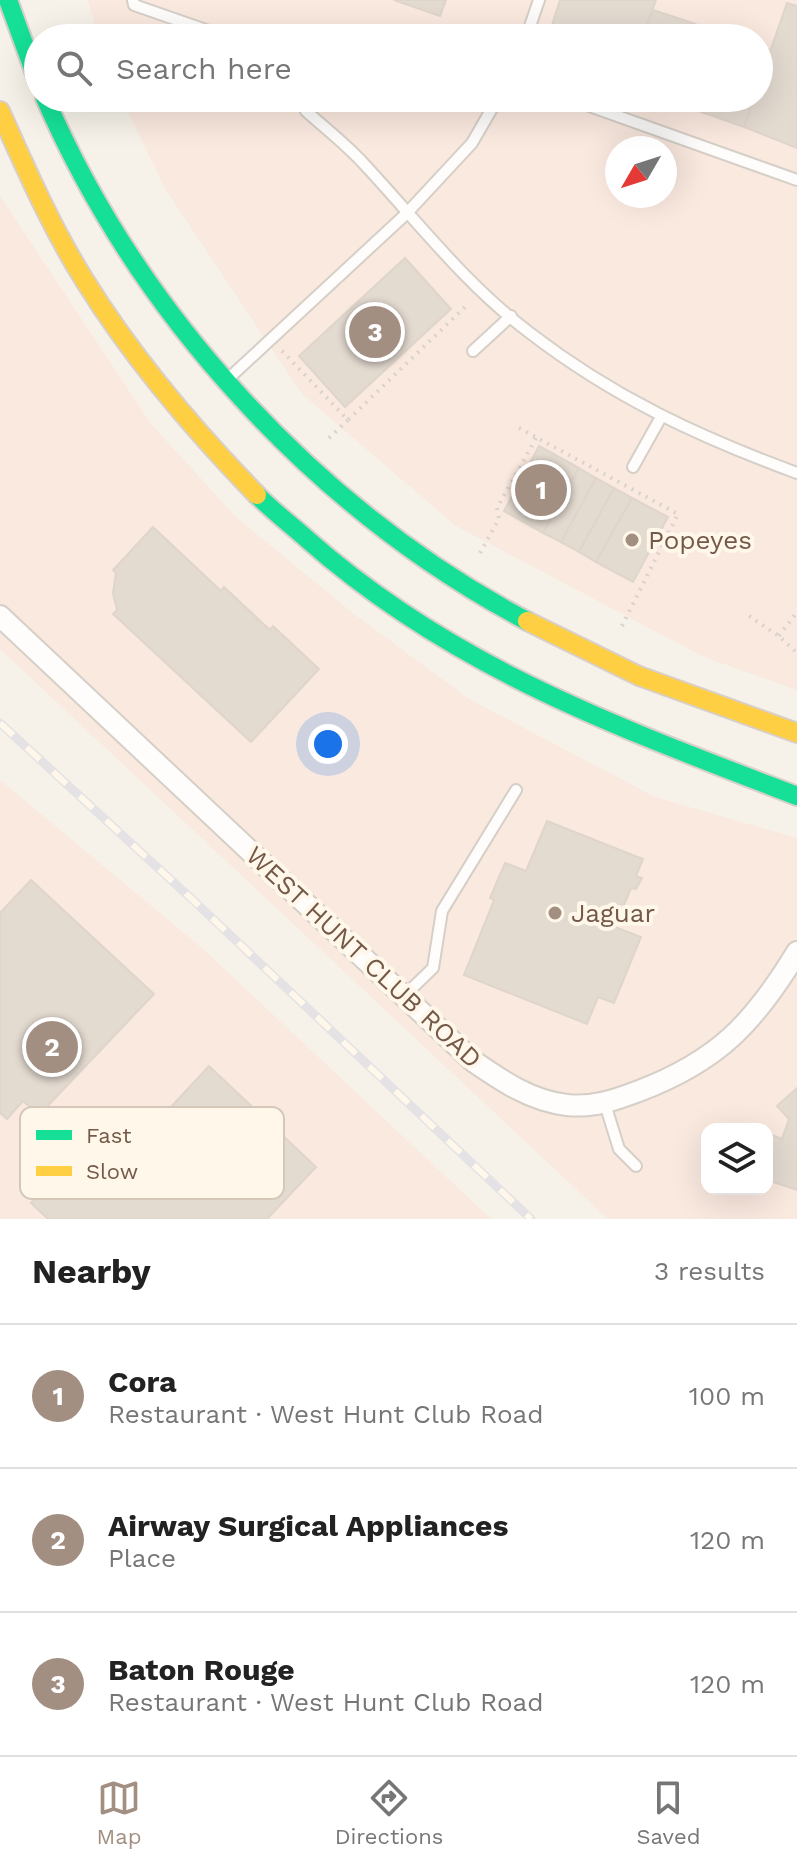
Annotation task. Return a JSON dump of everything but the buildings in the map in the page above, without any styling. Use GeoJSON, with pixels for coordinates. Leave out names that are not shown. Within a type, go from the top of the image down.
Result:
{"type":"FeatureCollection","features":[{"type":"Feature","properties":{"kind":"main road"},"geometry":{"type":"LineString","coordinates":[[8,0],[24,44]]}},
{"type":"Feature","properties":{"kind":"main road"},"geometry":{"type":"LineString","coordinates":[[0,111],[27,175],[58,234],[131,350],[198,434],[245,484],[333,562],[447,642],[527,686],[615,725],[797,796]]}},
{"type":"Feature","properties":{"kind":"main road"},"geometry":{"type":"LineString","coordinates":[[52,112],[88,184],[124,245],[176,322],[224,382],[302,460],[373,521],[482,595],[588,653],[649,681],[795,732]]}},
{"type":"Feature","properties":{"kind":"street","name":"WEST HUNT CLUB ROAD"},"geometry":{"type":"LineString","coordinates":[[0,616],[473,1061],[507,1084],[537,1098],[568,1105],[605,1104],[667,1081],[720,1048],[750,1020],[773,992],[797,952]]}},
{"type":"Feature","properties":{"kind":"lane"},"geometry":{"type":"LineString","coordinates":[[133,0],[134,5],[189,24]]}},
{"type":"Feature","properties":{"kind":"lane"},"geometry":{"type":"LineString","coordinates":[[531,24],[539,0]]}},
{"type":"Feature","properties":{"kind":"lane"},"geometry":{"type":"LineString","coordinates":[[307,112],[364,163],[406,214],[458,268],[529,333],[611,390],[661,417],[797,473]]}},
{"type":"Feature","properties":{"kind":"lane"},"geometry":{"type":"LineString","coordinates":[[224,382],[406,214],[472,143],[490,112]]}},
{"type":"Feature","properties":{"kind":"lane"},"geometry":{"type":"LineString","coordinates":[[606,112],[797,180]]}},
{"type":"Feature","properties":{"kind":"lane"},"geometry":{"type":"LineString","coordinates":[[473,351],[511,316]]}},
{"type":"Feature","properties":{"kind":"lane"},"geometry":{"type":"LineString","coordinates":[[633,467],[661,417]]}},
{"type":"Feature","properties":{"kind":"lane"},"geometry":{"type":"LineString","coordinates":[[404,996],[433,968],[442,911],[516,790]]}},
{"type":"Feature","properties":{"kind":"lane"},"geometry":{"type":"LineString","coordinates":[[605,1104],[619,1149],[636,1166]]}},
{"type":"Feature","properties":{"kind":"path"},"geometry":{"type":"LineString","coordinates":[[329,438],[466,306]]}},
{"type":"Feature","properties":{"kind":"path"},"geometry":{"type":"LineString","coordinates":[[282,351],[348,420]]}},
{"type":"Feature","properties":{"kind":"path"},"geometry":{"type":"LineString","coordinates":[[519,428],[678,514],[620,630]]}},
{"type":"Feature","properties":{"kind":"path"},"geometry":{"type":"LineString","coordinates":[[480,553],[499,519],[497,508],[536,438]]}},
{"type":"Feature","properties":{"kind":"path"},"geometry":{"type":"LineString","coordinates":[[779,636],[797,612]]}},
{"type":"Feature","properties":{"kind":"path"},"geometry":{"type":"LineString","coordinates":[[749,616],[779,636],[797,653]]}},
{"type":"Feature","properties":{"kind":"shaded area"},"geometry":{"type":"Polygon","coordinates":[[[88,0],[797,0],[797,690],[704,657],[456,526],[302,394],[166,190],[128,112],[773,112],[773,24],[95,24],[88,0]]]}},
{"type":"Feature","properties":{"kind":"shaded area"},"geometry":{"type":"Polygon","coordinates":[[[0,196],[151,424],[238,519],[354,614],[469,699],[655,797],[797,838],[797,1219],[608,1219],[0,649],[0,196]]]}},
{"type":"Feature","properties":{"kind":"shaded area"},"geometry":{"type":"Polygon","coordinates":[[[0,780],[202,948],[491,1219],[0,1219],[0,780]]]}},
{"type":"Feature","properties":{"kind":"railway"},"geometry":{"type":"LineString","coordinates":[[0,723],[531,1219]]}},
{"type":"Feature","properties":{"kind":"traffic: fast"},"geometry":{"type":"LineString","coordinates":[[8,0],[24,44]]}},
{"type":"Feature","properties":{"kind":"traffic: fast"},"geometry":{"type":"LineString","coordinates":[[52,112],[84,178],[130,256],[183,330],[242,399],[307,464],[376,523],[450,576],[527,621]]}},
{"type":"Feature","properties":{"kind":"traffic: fast"},"geometry":{"type":"LineString","coordinates":[[257,495],[363,585],[480,659],[603,719],[797,796]]}},
{"type":"Feature","properties":{"kind":"traffic: slow"},"geometry":{"type":"LineString","coordinates":[[0,111],[50,219],[104,310],[165,393],[257,495]]}},
{"type":"Feature","properties":{"kind":"traffic: slow"},"geometry":{"type":"LineString","coordinates":[[527,621],[639,676],[797,733]]}},
{"type":"Feature","properties":{"kind":"place","name":"Baton Rouge"},"geometry":{"type":"Point","coordinates":[375,332]}},
{"type":"Feature","properties":{"kind":"place","name":"Cora"},"geometry":{"type":"Point","coordinates":[541,490]}},
{"type":"Feature","properties":{"kind":"place","name":"Popeyes"},"geometry":{"type":"Point","coordinates":[632,540]}},
{"type":"Feature","properties":{"kind":"place","name":"Jaguar"},"geometry":{"type":"Point","coordinates":[555,913]}},
{"type":"Feature","properties":{"kind":"place","name":"Airway Surgical Appliances"},"geometry":{"type":"Point","coordinates":[52,1047]}}]}
